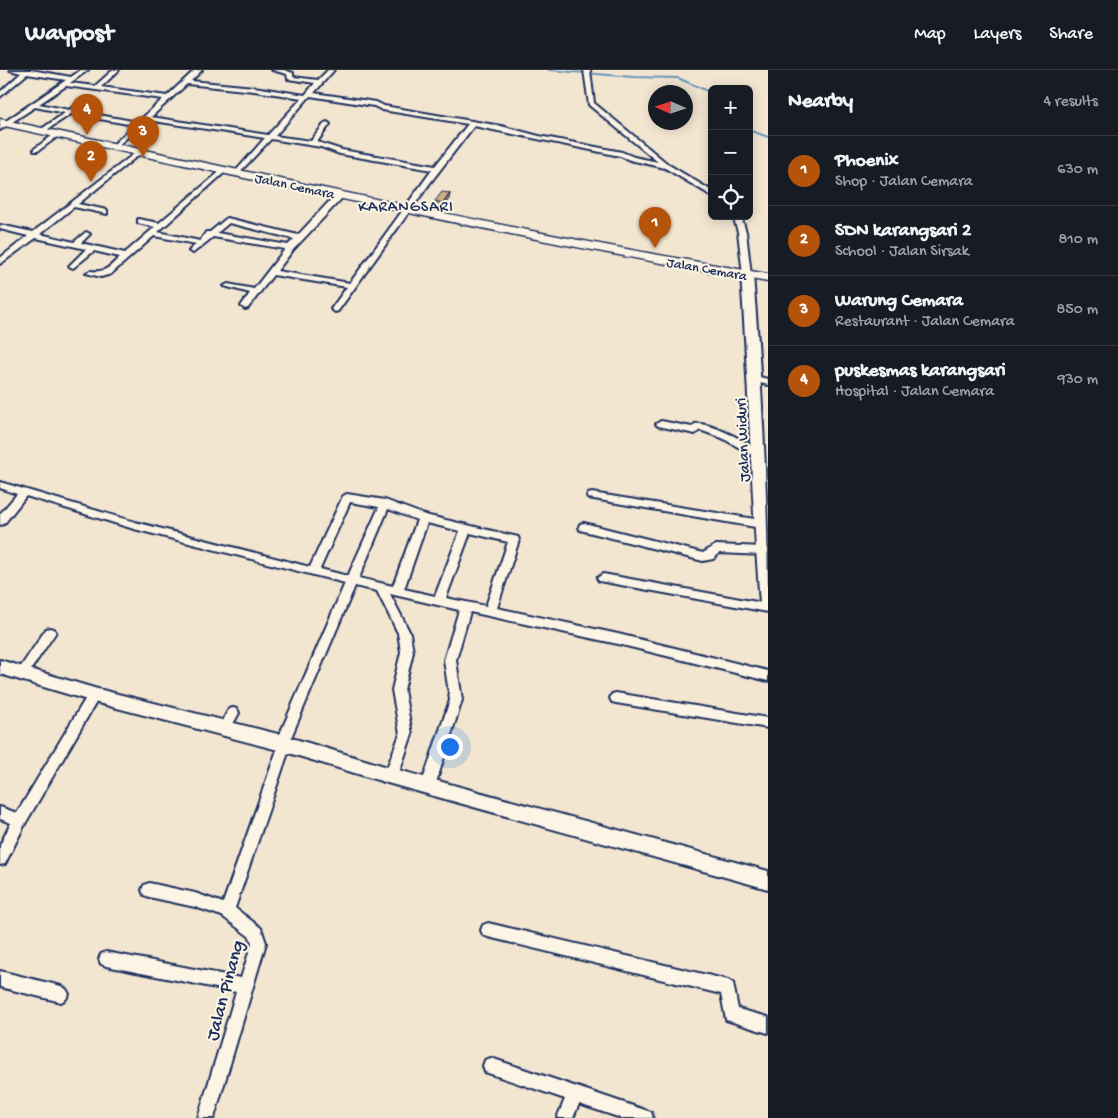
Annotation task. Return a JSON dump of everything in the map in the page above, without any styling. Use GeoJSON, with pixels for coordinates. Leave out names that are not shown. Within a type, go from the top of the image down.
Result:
{"type":"FeatureCollection","features":[{"type":"Feature","properties":{"kind":"main road","name":"Jalan Cemara"},"geometry":{"type":"LineString","coordinates":[[2,124],[42,130],[223,171],[638,256],[768,278]]}},
{"type":"Feature","properties":{"kind":"main road","name":"Jalan Widuri"},"geometry":{"type":"LineString","coordinates":[[747,275],[762,380],[759,455],[761,524],[768,603]]}},
{"type":"Feature","properties":{"kind":"main road"},"geometry":{"type":"LineString","coordinates":[[0,667],[94,695],[228,721],[284,743],[391,776],[768,880]]}},
{"type":"Feature","properties":{"kind":"street"},"geometry":{"type":"LineString","coordinates":[[13,70],[72,79]]}},
{"type":"Feature","properties":{"kind":"street"},"geometry":{"type":"LineString","coordinates":[[2,124],[85,70]]}},
{"type":"Feature","properties":{"kind":"street"},"geometry":{"type":"LineString","coordinates":[[97,88],[116,70]]}},
{"type":"Feature","properties":{"kind":"street"},"geometry":{"type":"LineString","coordinates":[[115,146],[186,82],[196,70]]}},
{"type":"Feature","properties":{"kind":"street"},"geometry":{"type":"LineString","coordinates":[[275,70],[290,73],[290,78],[319,82]]}},
{"type":"Feature","properties":{"kind":"street"},"geometry":{"type":"LineString","coordinates":[[237,173],[331,70]]}},
{"type":"Feature","properties":{"kind":"street"},"geometry":{"type":"LineString","coordinates":[[0,95],[27,71]]}},
{"type":"Feature","properties":{"kind":"street"},"geometry":{"type":"LineString","coordinates":[[588,72],[591,104],[667,166],[708,192]]}},
{"type":"Feature","properties":{"kind":"street"},"geometry":{"type":"LineString","coordinates":[[186,82],[376,104],[382,108],[473,123],[622,154],[632,159],[667,166]]}},
{"type":"Feature","properties":{"kind":"street"},"geometry":{"type":"LineString","coordinates":[[293,85],[319,82]]}},
{"type":"Feature","properties":{"kind":"street"},"geometry":{"type":"LineString","coordinates":[[65,84],[167,98]]}},
{"type":"Feature","properties":{"kind":"street"},"geometry":{"type":"LineString","coordinates":[[42,130],[83,103]]}},
{"type":"Feature","properties":{"kind":"street"},"geometry":{"type":"LineString","coordinates":[[32,105],[137,127]]}},
{"type":"Feature","properties":{"kind":"street"},"geometry":{"type":"LineString","coordinates":[[146,118],[313,143],[340,152],[436,168]]}},
{"type":"Feature","properties":{"kind":"street"},"geometry":{"type":"LineString","coordinates":[[335,309],[350,285],[436,168],[473,123]]}},
{"type":"Feature","properties":{"kind":"street"},"geometry":{"type":"LineString","coordinates":[[313,143],[327,124]]}},
{"type":"Feature","properties":{"kind":"street"},"geometry":{"type":"LineString","coordinates":[[109,126],[137,127]]}},
{"type":"Feature","properties":{"kind":"street"},"geometry":{"type":"LineString","coordinates":[[36,150],[58,134]]}},
{"type":"Feature","properties":{"kind":"street"},"geometry":{"type":"LineString","coordinates":[[1,261],[139,152]]}},
{"type":"Feature","properties":{"kind":"street"},"geometry":{"type":"LineString","coordinates":[[90,273],[105,274],[223,171]]}},
{"type":"Feature","properties":{"kind":"street"},"geometry":{"type":"LineString","coordinates":[[245,306],[290,248],[340,195]]}},
{"type":"Feature","properties":{"kind":"street"},"geometry":{"type":"LineString","coordinates":[[73,205],[104,212]]}},
{"type":"Feature","properties":{"kind":"street"},"geometry":{"type":"LineString","coordinates":[[193,251],[223,221],[229,220],[299,238]]}},
{"type":"Feature","properties":{"kind":"street"},"geometry":{"type":"LineString","coordinates":[[738,220],[742,232],[747,275]]}},
{"type":"Feature","properties":{"kind":"street"},"geometry":{"type":"LineString","coordinates":[[141,222],[162,226]]}},
{"type":"Feature","properties":{"kind":"street"},"geometry":{"type":"LineString","coordinates":[[0,227],[126,256]]}},
{"type":"Feature","properties":{"kind":"street"},"geometry":{"type":"LineString","coordinates":[[153,233],[200,243]]}},
{"type":"Feature","properties":{"kind":"street"},"geometry":{"type":"LineString","coordinates":[[75,245],[86,234]]}},
{"type":"Feature","properties":{"kind":"street"},"geometry":{"type":"LineString","coordinates":[[209,234],[290,248]]}},
{"type":"Feature","properties":{"kind":"street"},"geometry":{"type":"LineString","coordinates":[[73,266],[91,249]]}},
{"type":"Feature","properties":{"kind":"street"},"geometry":{"type":"LineString","coordinates":[[270,272],[350,285]]}},
{"type":"Feature","properties":{"kind":"street"},"geometry":{"type":"LineString","coordinates":[[228,286],[255,292]]}},
{"type":"Feature","properties":{"kind":"street"},"geometry":{"type":"LineString","coordinates":[[661,424],[695,431],[698,426],[708,429],[759,455]]}},
{"type":"Feature","properties":{"kind":"street"},"geometry":{"type":"LineString","coordinates":[[0,485],[134,525],[353,582],[618,638],[768,676]]}},
{"type":"Feature","properties":{"kind":"street"},"geometry":{"type":"LineString","coordinates":[[0,521],[24,492]]}},
{"type":"Feature","properties":{"kind":"street"},"geometry":{"type":"LineString","coordinates":[[592,496],[761,524]]}},
{"type":"Feature","properties":{"kind":"street"},"geometry":{"type":"LineString","coordinates":[[313,572],[347,498],[385,504],[423,518],[514,540],[490,611]]}},
{"type":"Feature","properties":{"kind":"street"},"geometry":{"type":"LineString","coordinates":[[149,890],[195,900],[227,911],[284,743],[385,504]]}},
{"type":"Feature","properties":{"kind":"street"},"geometry":{"type":"LineString","coordinates":[[397,592],[423,518]]}},
{"type":"Feature","properties":{"kind":"street"},"geometry":{"type":"LineString","coordinates":[[584,527],[622,535],[703,557],[709,556],[716,549],[764,551]]}},
{"type":"Feature","properties":{"kind":"street"},"geometry":{"type":"LineString","coordinates":[[439,601],[466,529]]}},
{"type":"Feature","properties":{"kind":"street"},"geometry":{"type":"LineString","coordinates":[[603,578],[768,608]]}},
{"type":"Feature","properties":{"kind":"street"},"geometry":{"type":"LineString","coordinates":[[381,588],[404,633],[407,652],[398,690],[406,734],[391,776]]}},
{"type":"Feature","properties":{"kind":"street"},"geometry":{"type":"LineString","coordinates":[[428,786],[456,700],[450,660],[466,607]]}},
{"type":"Feature","properties":{"kind":"street"},"geometry":{"type":"LineString","coordinates":[[22,674],[50,632]]}},
{"type":"Feature","properties":{"kind":"street"},"geometry":{"type":"LineString","coordinates":[[0,859],[20,820],[94,695]]}},
{"type":"Feature","properties":{"kind":"street"},"geometry":{"type":"LineString","coordinates":[[616,698],[768,723]]}},
{"type":"Feature","properties":{"kind":"street"},"geometry":{"type":"LineString","coordinates":[[0,813],[20,820]]}},
{"type":"Feature","properties":{"kind":"street","name":"Jalan Pinang"},"geometry":{"type":"LineString","coordinates":[[206,1118],[257,954],[259,938],[252,929],[227,911]]}},
{"type":"Feature","properties":{"kind":"street"},"geometry":{"type":"LineString","coordinates":[[488,930],[728,988],[731,1014],[768,1024]]}},
{"type":"Feature","properties":{"kind":"street"},"geometry":{"type":"LineString","coordinates":[[106,959],[247,987]]}},
{"type":"Feature","properties":{"kind":"street"},"geometry":{"type":"LineString","coordinates":[[0,979],[61,994]]}},
{"type":"Feature","properties":{"kind":"street"},"geometry":{"type":"LineString","coordinates":[[491,1066],[645,1118]]}},
{"type":"Feature","properties":{"kind":"street"},"geometry":{"type":"LineString","coordinates":[[566,1118],[575,1095]]}},
{"type":"Feature","properties":{"kind":"building"},"geometry":{"type":"Polygon","coordinates":[[[442,192],[450,193],[443,203],[435,201],[442,192]]]}},
{"type":"Feature","properties":{"kind":"waterway"},"geometry":{"type":"LineString","coordinates":[[549,70],[633,77],[678,78],[708,91]]}},
{"type":"Feature","properties":{"kind":"waterway"},"geometry":{"type":"LineString","coordinates":[[753,131],[768,137]]}},
{"type":"Feature","properties":{"kind":"place","name":"puskesmas karangsari"},"geometry":{"type":"Point","coordinates":[87,135]}},
{"type":"Feature","properties":{"kind":"place","name":"Warung Cemara"},"geometry":{"type":"Point","coordinates":[143,157]}},
{"type":"Feature","properties":{"kind":"place","name":"SDN karangsari 2"},"geometry":{"type":"Point","coordinates":[91,182]}},
{"type":"Feature","properties":{"kind":"place","name":"Phoenix"},"geometry":{"type":"Point","coordinates":[655,248]}},
{"type":"Feature","properties":{"kind":"district","name":"KARANGSARI"},"geometry":{"type":"Point","coordinates":[406,205]}}]}
